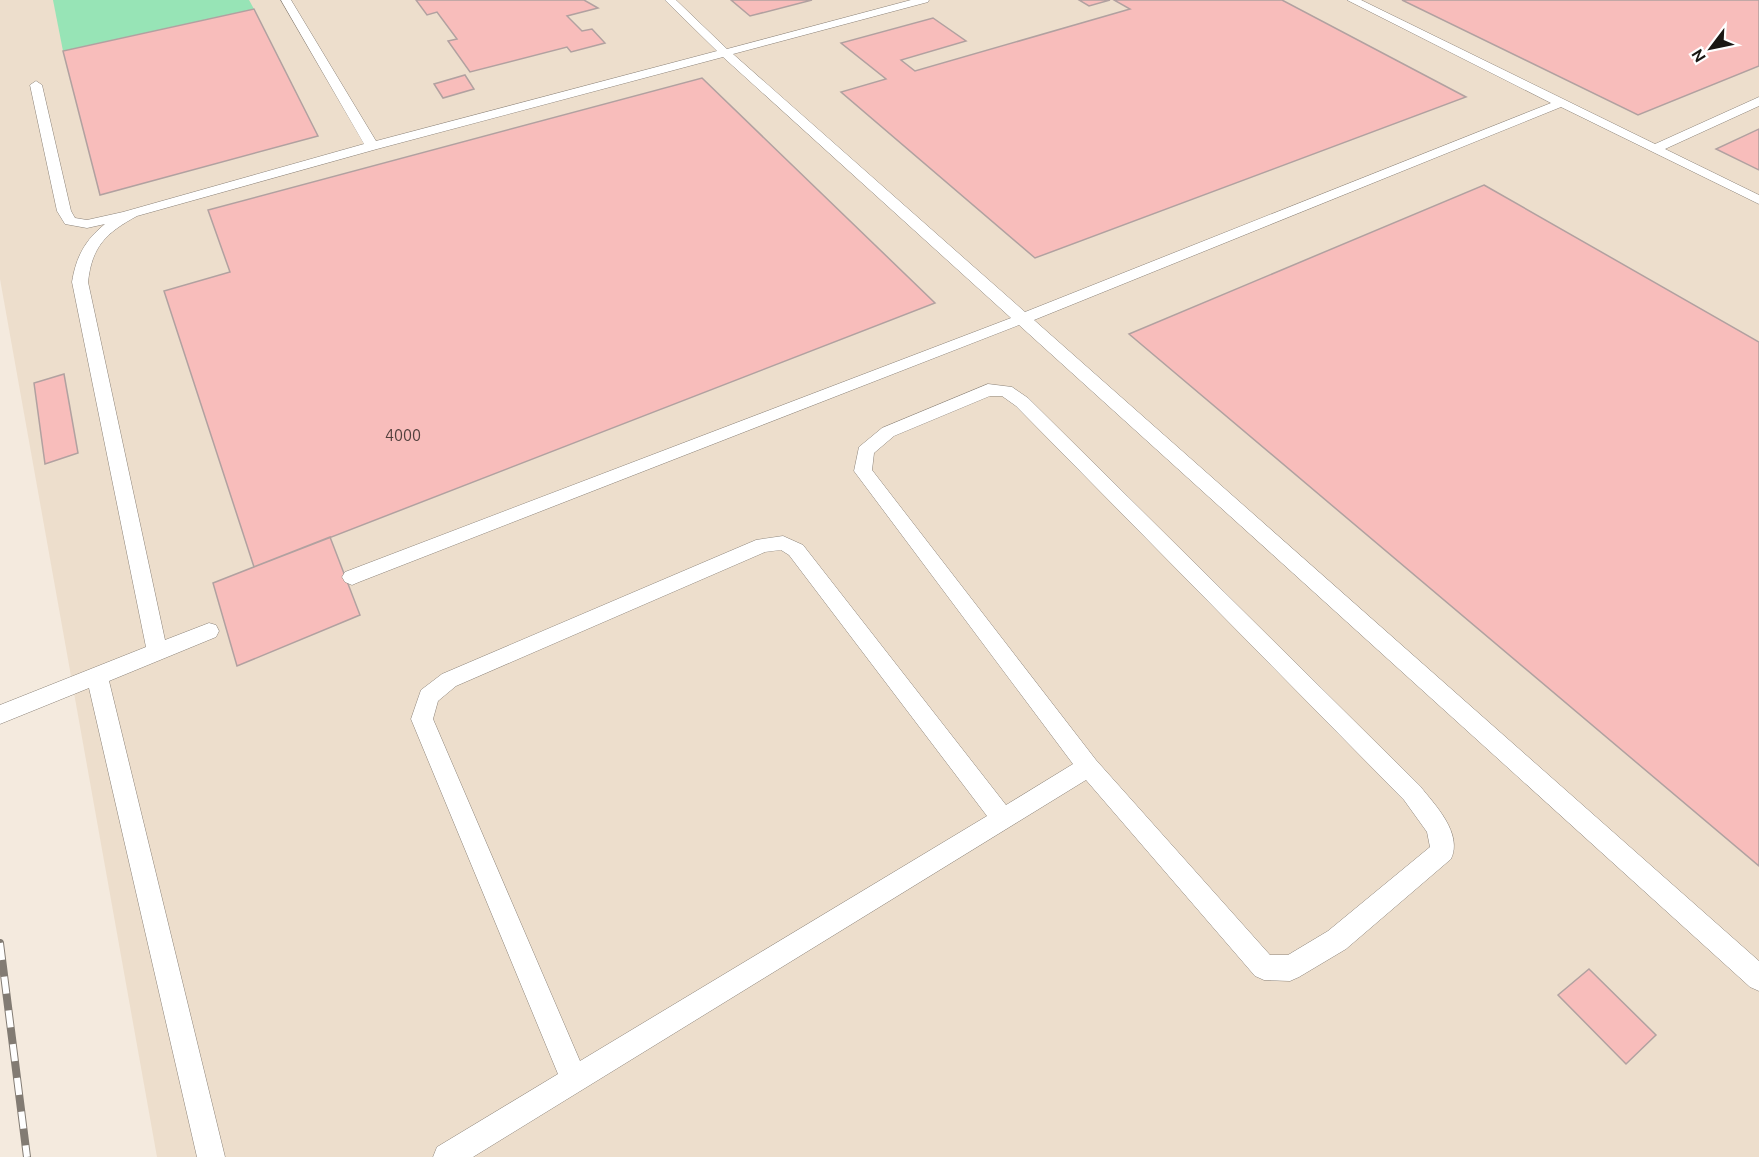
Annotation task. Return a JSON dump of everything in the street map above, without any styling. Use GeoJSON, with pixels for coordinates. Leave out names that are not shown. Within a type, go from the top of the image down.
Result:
{"type":"FeatureCollection","features":[{"type":"Feature","properties":{"kind":"lane"},"geometry":{"type":"LineString","coordinates":[[286,0],[372,146]]}},
{"type":"Feature","properties":{"kind":"lane"},"geometry":{"type":"LineString","coordinates":[[670,0],[724,52],[1759,978]]}},
{"type":"Feature","properties":{"kind":"lane"},"geometry":{"type":"LineString","coordinates":[[36,85],[64,211],[70,221],[87,224],[924,0]]}},
{"type":"Feature","properties":{"kind":"lane"},"geometry":{"type":"LineString","coordinates":[[1352,0],[1759,200]]}},
{"type":"Feature","properties":{"kind":"lane"},"geometry":{"type":"LineString","coordinates":[[1654,149],[1759,101]]}},
{"type":"Feature","properties":{"kind":"lane"},"geometry":{"type":"LineString","coordinates":[[352,577],[1024,318],[1561,103]]}},
{"type":"Feature","properties":{"kind":"lane"},"geometry":{"type":"LineString","coordinates":[[132,213],[100,237],[85,256],[80,282],[157,651]]}},
{"type":"Feature","properties":{"kind":"lane"},"geometry":{"type":"LineString","coordinates":[[988,390],[1006,391],[1022,402],[1412,793],[1438,828],[1443,851],[1337,940],[1290,968],[1264,967],[1088,767],[863,471],[864,451],[888,432],[988,390]]}},
{"type":"Feature","properties":{"kind":"lane"},"geometry":{"type":"LineString","coordinates":[[574,1080],[422,719],[429,696],[449,680],[763,545],[783,543],[796,550],[1003,819]]}},
{"type":"Feature","properties":{"kind":"lane"},"geometry":{"type":"LineString","coordinates":[[0,715],[209,631]]}},
{"type":"Feature","properties":{"kind":"lane"},"geometry":{"type":"LineString","coordinates":[[97,676],[211,1157]]}},
{"type":"Feature","properties":{"kind":"lane"},"geometry":{"type":"LineString","coordinates":[[447,1157],[1088,767]]}},
{"type":"Feature","properties":{"kind":"shaded area"},"geometry":{"type":"Polygon","coordinates":[[[0,0],[1759,0],[1759,1157],[157,1157],[0,279],[0,0]]]}},
{"type":"Feature","properties":{"kind":"green space"},"geometry":{"type":"Polygon","coordinates":[[[53,0],[249,0],[254,9],[63,51],[53,0]]]}},
{"type":"Feature","properties":{"kind":"building"},"geometry":{"type":"Polygon","coordinates":[[[416,0],[584,0],[598,8],[567,16],[582,31],[592,29],[605,43],[571,52],[567,47],[470,72],[448,41],[457,39],[437,12],[427,15],[416,0]]]}},
{"type":"Feature","properties":{"kind":"building"},"geometry":{"type":"Polygon","coordinates":[[[731,0],[812,0],[750,16],[731,0]]]}},
{"type":"Feature","properties":{"kind":"building"},"geometry":{"type":"Polygon","coordinates":[[[1079,0],[1110,0],[1089,6],[1079,0]]]}},
{"type":"Feature","properties":{"kind":"building"},"geometry":{"type":"Polygon","coordinates":[[[1114,0],[1282,0],[1466,97],[1035,258],[841,92],[886,79],[841,43],[933,18],[966,41],[901,60],[915,71],[1130,9],[1114,0]]]}},
{"type":"Feature","properties":{"kind":"building"},"geometry":{"type":"Polygon","coordinates":[[[1402,0],[1759,0],[1759,66],[1638,115],[1402,0]]]}},
{"type":"Feature","properties":{"kind":"building"},"geometry":{"type":"Polygon","coordinates":[[[254,9],[318,136],[100,195],[63,51],[254,9]]]}},
{"type":"Feature","properties":{"kind":"building"},"geometry":{"type":"Polygon","coordinates":[[[465,75],[474,89],[443,98],[434,84],[465,75]]]}},
{"type":"Feature","properties":{"kind":"building"},"geometry":{"type":"Polygon","coordinates":[[[702,78],[935,303],[254,567],[164,291],[230,272],[208,210],[702,78]]]}},
{"type":"Feature","properties":{"kind":"building"},"geometry":{"type":"Polygon","coordinates":[[[1759,129],[1759,170],[1716,149],[1759,129]]]}},
{"type":"Feature","properties":{"kind":"building"},"geometry":{"type":"Polygon","coordinates":[[[1484,185],[1759,342],[1759,866],[1129,334],[1484,185]]]}},
{"type":"Feature","properties":{"kind":"building"},"geometry":{"type":"Polygon","coordinates":[[[64,374],[78,453],[45,464],[34,383],[64,374]]]}},
{"type":"Feature","properties":{"kind":"building"},"geometry":{"type":"Polygon","coordinates":[[[330,537],[360,615],[237,666],[213,583],[330,537]]]}},
{"type":"Feature","properties":{"kind":"building"},"geometry":{"type":"Polygon","coordinates":[[[1589,969],[1656,1035],[1626,1064],[1558,995],[1589,969]]]}},
{"type":"Feature","properties":{"kind":"railway"},"geometry":{"type":"LineString","coordinates":[[0,943],[27,1157]]}}]}
